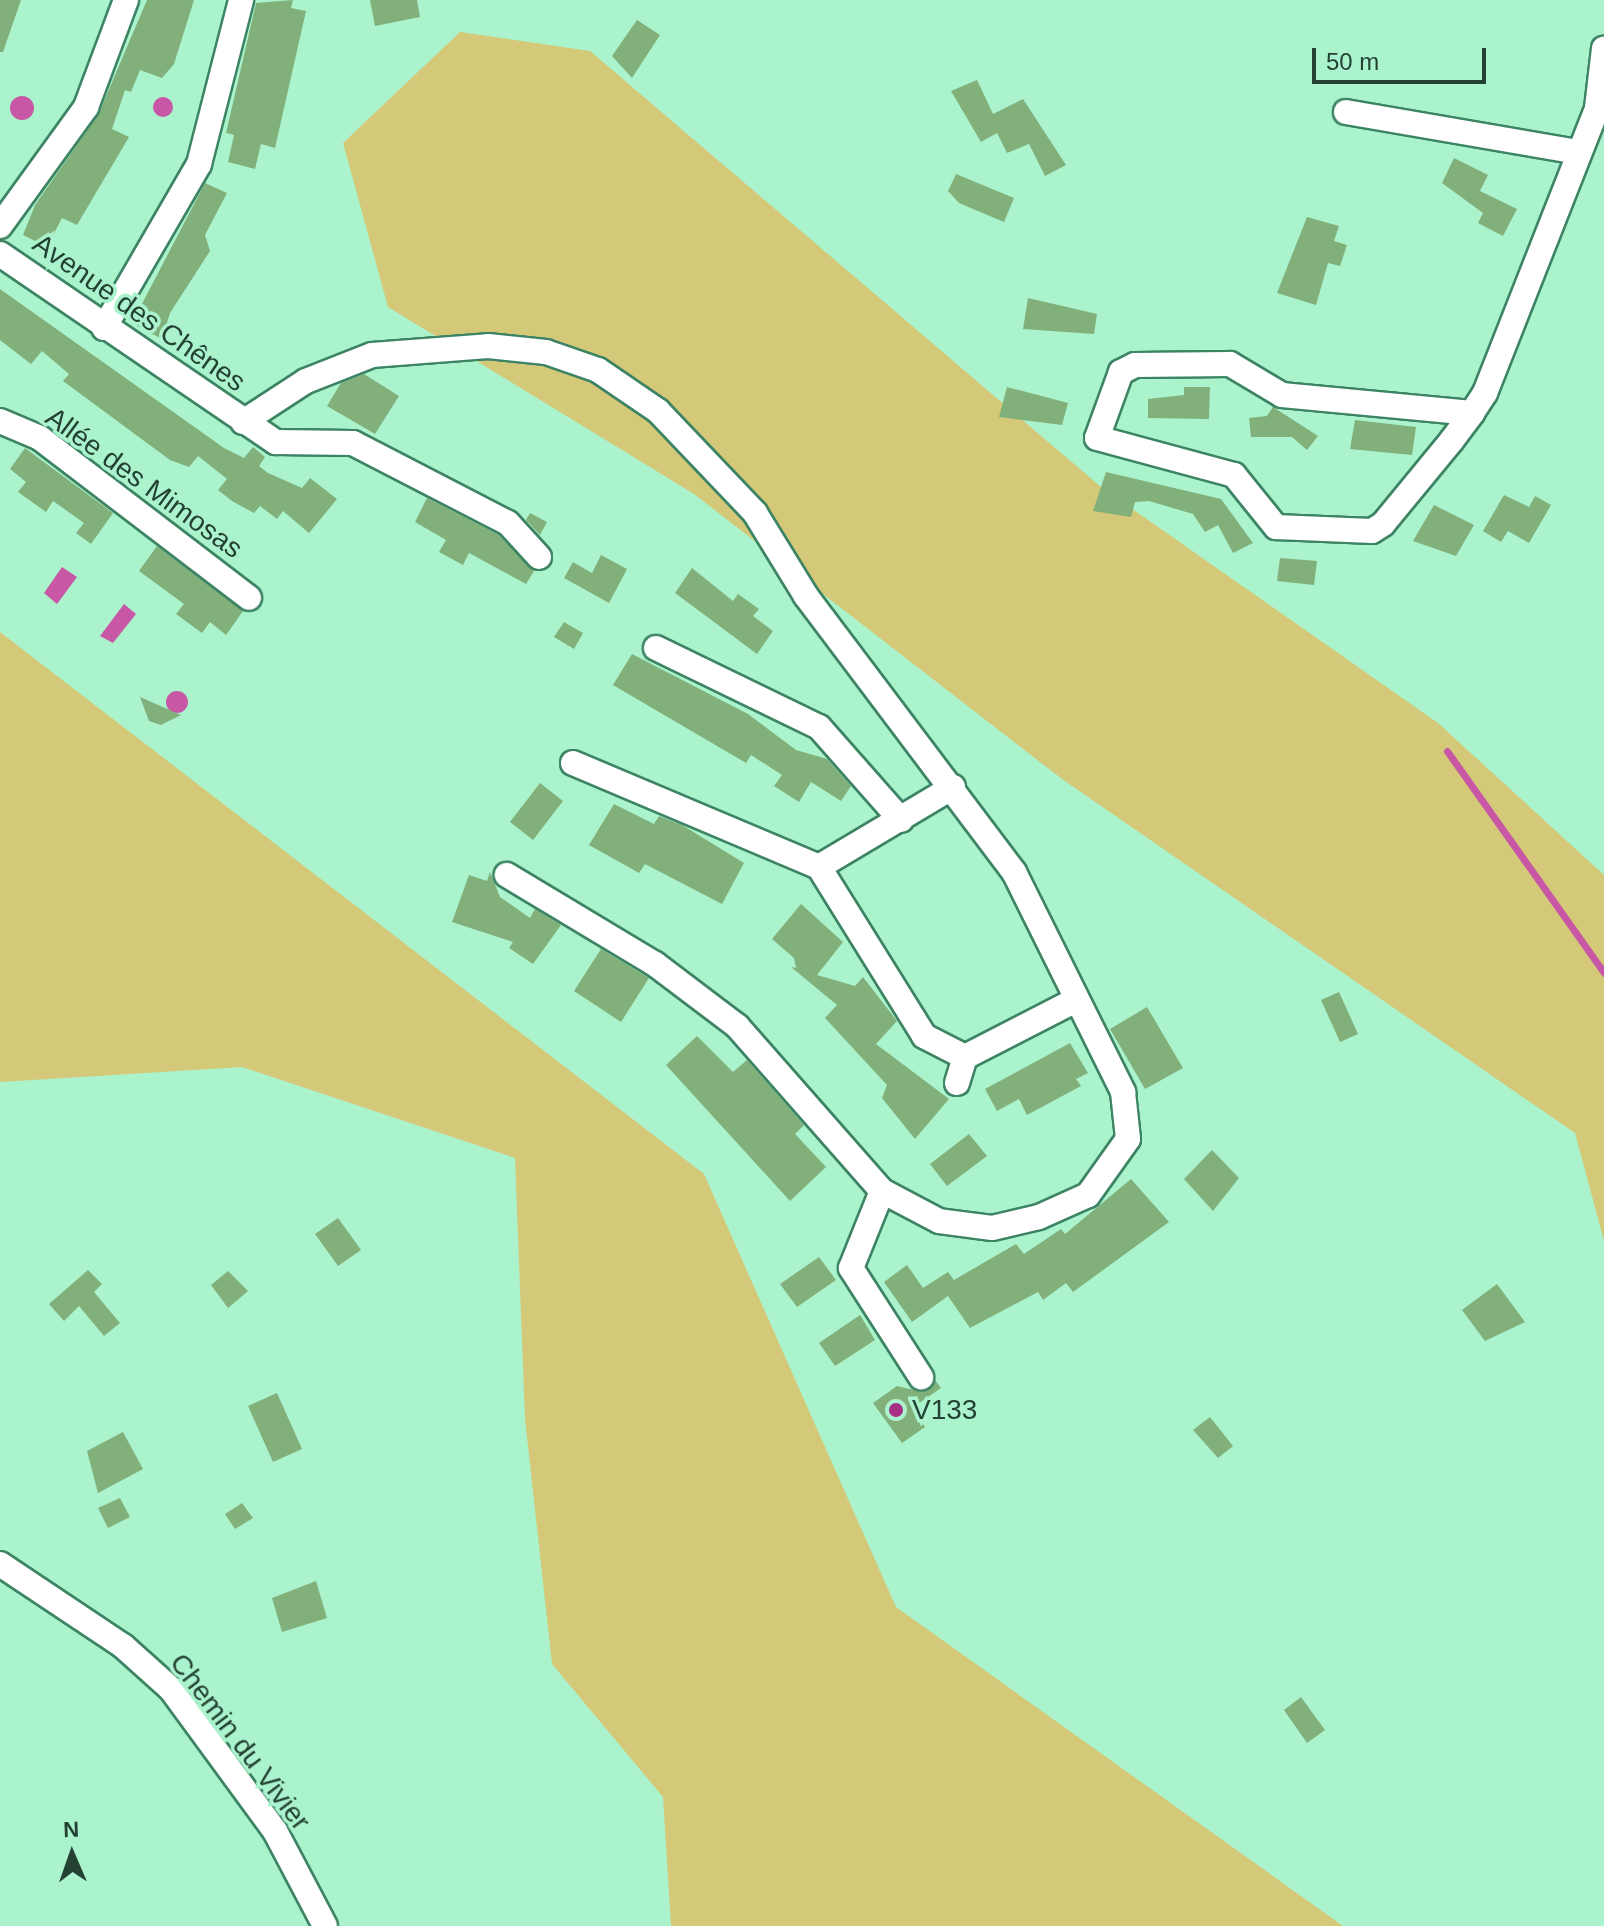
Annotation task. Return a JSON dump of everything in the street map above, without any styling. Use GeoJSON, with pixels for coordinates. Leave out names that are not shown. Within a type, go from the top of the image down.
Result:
{"type":"FeatureCollection","features":[{"type":"Feature","properties":{"kind":"street"},"geometry":{"type":"LineString","coordinates":[[0,226],[86,107],[126,0]]}},
{"type":"Feature","properties":{"kind":"street"},"geometry":{"type":"LineString","coordinates":[[104,328],[199,164],[241,0]]}},
{"type":"Feature","properties":{"kind":"street"},"geometry":{"type":"LineString","coordinates":[[1472,413],[1282,395],[1230,364],[1135,365],[1121,372],[1097,438],[1234,475],[1276,527],[1372,531],[1472,413],[1597,108],[1604,48]]}},
{"type":"Feature","properties":{"kind":"street"},"geometry":{"type":"LineString","coordinates":[[1346,112],[1578,152]]}},
{"type":"Feature","properties":{"kind":"street","name":"Avenue des Chênes"},"geometry":{"type":"LineString","coordinates":[[0,254],[104,328],[276,442],[353,443],[508,523],[539,557]]}},
{"type":"Feature","properties":{"kind":"street"},"geometry":{"type":"LineString","coordinates":[[243,422],[306,381],[372,355],[488,346],[546,352],[598,370],[714,462],[1014,872],[1074,1001],[1123,1092],[1128,1139],[1088,1195],[992,1228],[939,1221],[882,1191],[737,1026],[655,964],[507,875]]}},
{"type":"Feature","properties":{"kind":"street","name":"Allée des Mimosas"},"geometry":{"type":"LineString","coordinates":[[0,421],[40,438],[249,598]]}},
{"type":"Feature","properties":{"kind":"street"},"geometry":{"type":"LineString","coordinates":[[656,648],[819,727],[901,820]]}},
{"type":"Feature","properties":{"kind":"street"},"geometry":{"type":"LineString","coordinates":[[573,763],[819,867],[924,1036],[965,1057]]}},
{"type":"Feature","properties":{"kind":"street"},"geometry":{"type":"LineString","coordinates":[[819,867],[953,787]]}},
{"type":"Feature","properties":{"kind":"street"},"geometry":{"type":"LineString","coordinates":[[957,1083],[965,1057],[1074,1001]]}},
{"type":"Feature","properties":{"kind":"street"},"geometry":{"type":"LineString","coordinates":[[882,1191],[851,1268],[921,1377]]}},
{"type":"Feature","properties":{"kind":"street","name":"Chemin du Vivier"},"geometry":{"type":"LineString","coordinates":[[0,1564],[123,1646],[171,1689],[275,1831],[325,1926]]}},
{"type":"Feature","properties":{"kind":"shaded area"},"geometry":{"type":"Polygon","coordinates":[[[460,32],[590,51],[1101,487],[1438,723],[1604,875],[1604,1241],[1575,1133],[1062,779],[694,494],[388,307],[343,143],[460,32]]]}},
{"type":"Feature","properties":{"kind":"shaded area"},"geometry":{"type":"Polygon","coordinates":[[[22,96],[31,99],[34,108],[31,117],[22,120],[13,117],[10,108],[13,99],[22,96]]]}},
{"type":"Feature","properties":{"kind":"shaded area"},"geometry":{"type":"Polygon","coordinates":[[[163,97],[170,100],[173,107],[170,114],[163,117],[156,114],[153,107],[156,100],[163,97]]]}},
{"type":"Feature","properties":{"kind":"shaded area"},"geometry":{"type":"Polygon","coordinates":[[[62,567],[77,577],[57,604],[44,593],[62,567]]]}},
{"type":"Feature","properties":{"kind":"shaded area"},"geometry":{"type":"Polygon","coordinates":[[[124,604],[136,614],[113,643],[100,636],[124,604]]]}},
{"type":"Feature","properties":{"kind":"shaded area"},"geometry":{"type":"Polygon","coordinates":[[[0,632],[704,1174],[896,1607],[1343,1926],[671,1926],[663,1797],[552,1664],[525,1419],[515,1158],[242,1067],[0,1082],[0,632]]]}},
{"type":"Feature","properties":{"kind":"shaded area"},"geometry":{"type":"Polygon","coordinates":[[[177,691],[185,694],[188,702],[185,710],[177,713],[169,710],[166,702],[169,694],[177,691]]]}},
{"type":"Feature","properties":{"kind":"building"},"geometry":{"type":"Polygon","coordinates":[[[0,0],[21,0],[3,52],[0,52],[0,0]]]}},
{"type":"Feature","properties":{"kind":"building"},"geometry":{"type":"Polygon","coordinates":[[[147,0],[194,0],[174,64],[162,78],[140,70],[131,92],[125,90],[112,129],[129,137],[77,225],[62,218],[47,247],[23,235],[35,205],[98,115],[147,0]]]}},
{"type":"Feature","properties":{"kind":"building"},"geometry":{"type":"Polygon","coordinates":[[[293,0],[291,8],[306,11],[275,148],[261,144],[255,169],[228,162],[234,135],[226,133],[256,3],[293,0]]]}},
{"type":"Feature","properties":{"kind":"building"},"geometry":{"type":"Polygon","coordinates":[[[370,0],[417,0],[420,17],[375,26],[370,0]]]}},
{"type":"Feature","properties":{"kind":"building"},"geometry":{"type":"Polygon","coordinates":[[[637,20],[660,35],[632,78],[612,56],[637,20]]]}},
{"type":"Feature","properties":{"kind":"building"},"geometry":{"type":"Polygon","coordinates":[[[977,80],[993,114],[1023,99],[1066,165],[1045,176],[1029,144],[1007,153],[997,133],[981,142],[951,91],[977,80]]]}},
{"type":"Feature","properties":{"kind":"building"},"geometry":{"type":"Polygon","coordinates":[[[1454,158],[1488,175],[1480,191],[1517,209],[1503,236],[1478,223],[1483,213],[1442,183],[1454,158]]]}},
{"type":"Feature","properties":{"kind":"building"},"geometry":{"type":"Polygon","coordinates":[[[956,174],[1014,198],[1004,222],[959,203],[948,191],[956,174]]]}},
{"type":"Feature","properties":{"kind":"building"},"geometry":{"type":"Polygon","coordinates":[[[205,183],[227,193],[205,235],[210,251],[170,313],[162,339],[132,323],[205,183]]]}},
{"type":"Feature","properties":{"kind":"building"},"geometry":{"type":"Polygon","coordinates":[[[1307,217],[1339,226],[1334,241],[1347,245],[1340,266],[1328,263],[1316,305],[1277,293],[1307,217]]]}},
{"type":"Feature","properties":{"kind":"building"},"geometry":{"type":"Polygon","coordinates":[[[0,289],[224,448],[244,458],[253,447],[265,457],[259,466],[268,473],[302,488],[310,478],[337,499],[309,533],[283,511],[277,519],[260,506],[254,513],[232,501],[218,490],[227,479],[198,456],[189,467],[170,460],[63,381],[69,374],[42,351],[31,364],[0,340],[0,289]]]}},
{"type":"Feature","properties":{"kind":"building"},"geometry":{"type":"Polygon","coordinates":[[[1028,298],[1097,314],[1094,334],[1023,329],[1028,298]]]}},
{"type":"Feature","properties":{"kind":"building"},"geometry":{"type":"Polygon","coordinates":[[[364,374],[399,396],[375,434],[327,406],[341,383],[364,374]]]}},
{"type":"Feature","properties":{"kind":"building"},"geometry":{"type":"Polygon","coordinates":[[[1007,387],[1068,403],[1062,425],[999,417],[1007,387]]]}},
{"type":"Feature","properties":{"kind":"building"},"geometry":{"type":"Polygon","coordinates":[[[1184,387],[1210,387],[1209,419],[1148,418],[1148,399],[1184,395],[1184,387]]]}},
{"type":"Feature","properties":{"kind":"building"},"geometry":{"type":"Polygon","coordinates":[[[1273,407],[1318,436],[1307,450],[1292,437],[1251,437],[1249,418],[1267,416],[1273,407]]]}},
{"type":"Feature","properties":{"kind":"building"},"geometry":{"type":"Polygon","coordinates":[[[1355,420],[1416,427],[1412,455],[1350,449],[1355,420]]]}},
{"type":"Feature","properties":{"kind":"building"},"geometry":{"type":"Polygon","coordinates":[[[25,448],[113,513],[91,544],[76,533],[84,523],[53,501],[46,512],[18,492],[26,482],[10,469],[25,448]]]}},
{"type":"Feature","properties":{"kind":"building"},"geometry":{"type":"Polygon","coordinates":[[[1106,472],[1221,499],[1253,543],[1233,553],[1218,525],[1205,532],[1193,514],[1149,501],[1135,502],[1131,517],[1093,511],[1106,472]]]}},
{"type":"Feature","properties":{"kind":"building"},"geometry":{"type":"Polygon","coordinates":[[[1504,495],[1529,507],[1535,496],[1551,505],[1529,543],[1508,531],[1501,542],[1483,531],[1504,495]]]}},
{"type":"Feature","properties":{"kind":"building"},"geometry":{"type":"Polygon","coordinates":[[[427,498],[499,535],[534,571],[526,584],[469,553],[463,565],[439,552],[446,540],[415,522],[427,498]]]}},
{"type":"Feature","properties":{"kind":"building"},"geometry":{"type":"Polygon","coordinates":[[[1434,505],[1474,525],[1456,556],[1413,541],[1434,505]]]}},
{"type":"Feature","properties":{"kind":"building"},"geometry":{"type":"Polygon","coordinates":[[[530,513],[547,522],[540,535],[526,520],[530,513]]]}},
{"type":"Feature","properties":{"kind":"building"},"geometry":{"type":"Polygon","coordinates":[[[157,546],[243,611],[226,635],[210,622],[202,633],[176,614],[184,604],[139,571],[157,546]]]}},
{"type":"Feature","properties":{"kind":"building"},"geometry":{"type":"Polygon","coordinates":[[[601,555],[627,569],[609,603],[564,578],[573,562],[592,573],[601,555]]]}},
{"type":"Feature","properties":{"kind":"building"},"geometry":{"type":"Polygon","coordinates":[[[1280,558],[1317,561],[1314,585],[1277,581],[1280,558]]]}},
{"type":"Feature","properties":{"kind":"building"},"geometry":{"type":"Polygon","coordinates":[[[692,568],[733,601],[738,594],[759,609],[753,616],[773,631],[757,654],[675,593],[692,568]]]}},
{"type":"Feature","properties":{"kind":"building"},"geometry":{"type":"Polygon","coordinates":[[[564,622],[583,633],[574,649],[554,637],[564,622]]]}},
{"type":"Feature","properties":{"kind":"building"},"geometry":{"type":"Polygon","coordinates":[[[632,654],[748,714],[796,750],[827,759],[851,786],[841,801],[811,782],[799,802],[774,786],[782,775],[751,755],[746,763],[613,685],[632,654]]]}},
{"type":"Feature","properties":{"kind":"building"},"geometry":{"type":"Polygon","coordinates":[[[140,697],[181,715],[161,725],[149,721],[140,697]]]}},
{"type":"Feature","properties":{"kind":"building"},"geometry":{"type":"Polygon","coordinates":[[[540,783],[563,801],[533,840],[510,822],[540,783]]]}},
{"type":"Feature","properties":{"kind":"building"},"geometry":{"type":"Polygon","coordinates":[[[614,804],[654,824],[659,816],[682,825],[744,863],[722,904],[645,864],[639,873],[589,845],[614,804]]]}},
{"type":"Feature","properties":{"kind":"building"},"geometry":{"type":"Polygon","coordinates":[[[490,872],[500,897],[530,918],[535,909],[561,925],[533,964],[509,948],[513,942],[452,922],[469,875],[487,881],[490,872]]]}},
{"type":"Feature","properties":{"kind":"building"},"geometry":{"type":"Polygon","coordinates":[[[801,904],[843,942],[817,975],[855,986],[863,977],[897,1021],[876,1044],[949,1099],[915,1139],[882,1098],[887,1085],[825,1018],[837,1005],[791,967],[796,968],[794,958],[772,939],[801,904]]]}},
{"type":"Feature","properties":{"kind":"building"},"geometry":{"type":"Polygon","coordinates":[[[601,949],[649,978],[621,1022],[574,991],[601,949]]]}},
{"type":"Feature","properties":{"kind":"building"},"geometry":{"type":"Polygon","coordinates":[[[1339,992],[1358,1034],[1340,1042],[1321,1000],[1339,992]]]}},
{"type":"Feature","properties":{"kind":"building"},"geometry":{"type":"Polygon","coordinates":[[[1147,1007],[1183,1068],[1145,1089],[1110,1029],[1147,1007]]]}},
{"type":"Feature","properties":{"kind":"building"},"geometry":{"type":"Polygon","coordinates":[[[697,1036],[733,1072],[747,1060],[804,1125],[795,1134],[826,1167],[790,1201],[666,1065],[697,1036]]]}},
{"type":"Feature","properties":{"kind":"building"},"geometry":{"type":"Polygon","coordinates":[[[1070,1043],[1088,1073],[1076,1079],[1081,1086],[1027,1115],[1019,1099],[997,1111],[985,1089],[1070,1043]]]}},
{"type":"Feature","properties":{"kind":"building"},"geometry":{"type":"Polygon","coordinates":[[[969,1134],[987,1156],[947,1186],[930,1164],[969,1134]]]}},
{"type":"Feature","properties":{"kind":"building"},"geometry":{"type":"Polygon","coordinates":[[[1212,1150],[1239,1178],[1213,1211],[1184,1179],[1212,1150]]]}},
{"type":"Feature","properties":{"kind":"building"},"geometry":{"type":"Polygon","coordinates":[[[1131,1179],[1169,1222],[1073,1292],[1066,1283],[1043,1300],[1038,1292],[970,1328],[948,1296],[912,1322],[884,1282],[907,1265],[923,1288],[948,1272],[954,1280],[1016,1244],[1024,1254],[1061,1229],[1065,1234],[1131,1179]]]}},
{"type":"Feature","properties":{"kind":"building"},"geometry":{"type":"Polygon","coordinates":[[[338,1218],[361,1250],[338,1266],[315,1234],[338,1218]]]}},
{"type":"Feature","properties":{"kind":"building"},"geometry":{"type":"Polygon","coordinates":[[[819,1257],[836,1280],[797,1307],[780,1284],[819,1257]]]}},
{"type":"Feature","properties":{"kind":"building"},"geometry":{"type":"Polygon","coordinates":[[[88,1270],[102,1284],[94,1292],[120,1323],[104,1336],[79,1306],[64,1321],[49,1304],[88,1270]]]}},
{"type":"Feature","properties":{"kind":"building"},"geometry":{"type":"Polygon","coordinates":[[[228,1271],[248,1291],[228,1308],[211,1285],[228,1271]]]}},
{"type":"Feature","properties":{"kind":"building"},"geometry":{"type":"Polygon","coordinates":[[[1497,1284],[1525,1322],[1485,1341],[1462,1310],[1497,1284]]]}},
{"type":"Feature","properties":{"kind":"building"},"geometry":{"type":"Polygon","coordinates":[[[860,1315],[875,1340],[835,1366],[819,1343],[860,1315]]]}},
{"type":"Feature","properties":{"kind":"building","name":"V133"},"geometry":{"type":"Polygon","coordinates":[[[935,1380],[941,1388],[912,1408],[925,1427],[902,1443],[873,1403],[897,1386],[922,1392],[935,1380]]]}},
{"type":"Feature","properties":{"kind":"building"},"geometry":{"type":"Polygon","coordinates":[[[277,1393],[302,1449],[273,1462],[248,1406],[277,1393]]]}},
{"type":"Feature","properties":{"kind":"building"},"geometry":{"type":"Polygon","coordinates":[[[1210,1417],[1233,1446],[1218,1458],[1193,1430],[1210,1417]]]}},
{"type":"Feature","properties":{"kind":"building"},"geometry":{"type":"Polygon","coordinates":[[[123,1432],[143,1469],[98,1493],[87,1451],[123,1432]]]}},
{"type":"Feature","properties":{"kind":"building"},"geometry":{"type":"Polygon","coordinates":[[[120,1498],[130,1517],[108,1528],[98,1508],[120,1498]]]}},
{"type":"Feature","properties":{"kind":"building"},"geometry":{"type":"Polygon","coordinates":[[[242,1503],[253,1518],[235,1529],[225,1514],[242,1503]]]}},
{"type":"Feature","properties":{"kind":"building"},"geometry":{"type":"Polygon","coordinates":[[[316,1581],[327,1618],[282,1632],[272,1598],[316,1581]]]}},
{"type":"Feature","properties":{"kind":"building"},"geometry":{"type":"Polygon","coordinates":[[[1301,1697],[1325,1730],[1307,1743],[1284,1710],[1301,1697]]]}},
{"type":"Feature","properties":{"kind":"waterway"},"geometry":{"type":"LineString","coordinates":[[1447,751],[1604,973]]}},
{"type":"Feature","properties":{"kind":"place","name":"V133"},"geometry":{"type":"Point","coordinates":[896,1410]}}]}
